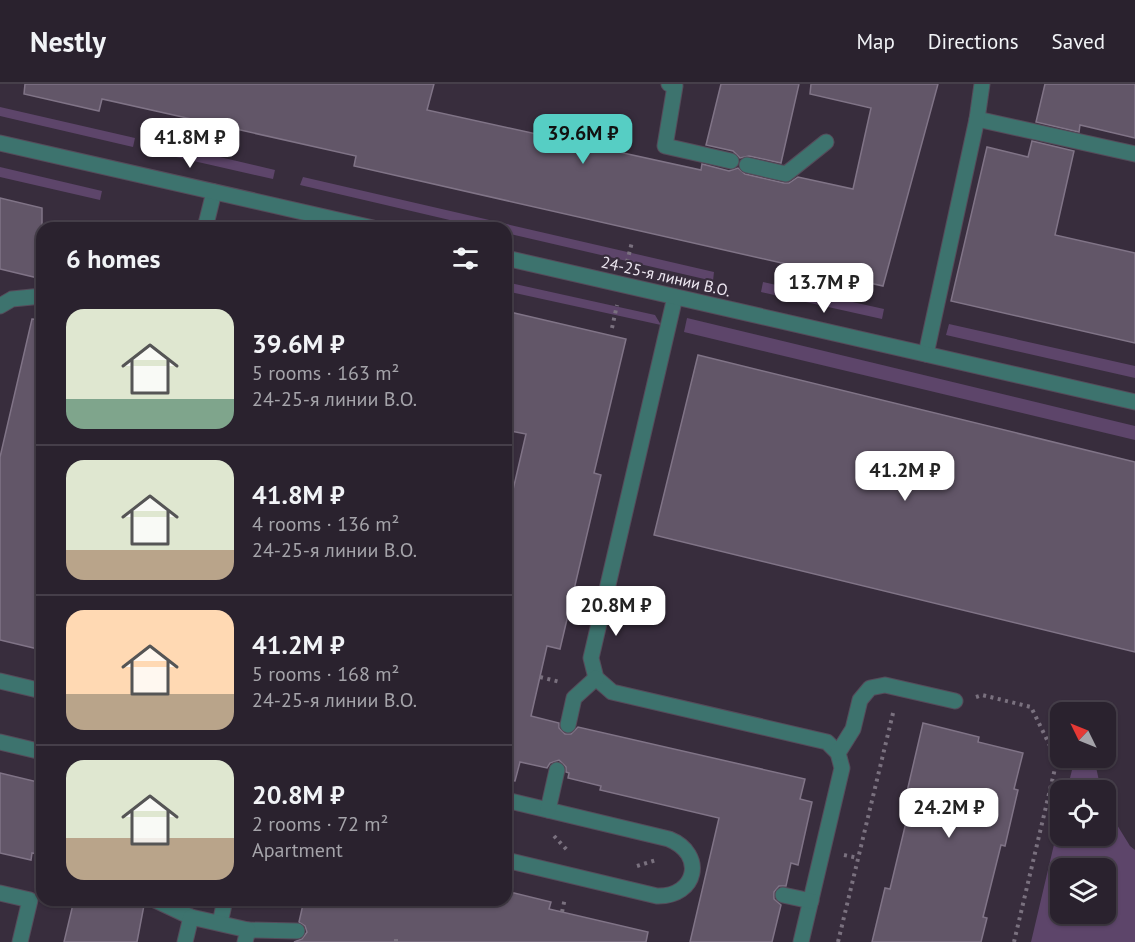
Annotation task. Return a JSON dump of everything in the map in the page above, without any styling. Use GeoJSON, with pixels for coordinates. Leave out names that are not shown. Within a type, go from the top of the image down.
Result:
{"type":"FeatureCollection","features":[{"type":"Feature","properties":{"kind":"street"},"geometry":{"type":"LineString","coordinates":[[669,84],[675,86],[665,146],[731,161]]}},
{"type":"Feature","properties":{"kind":"street"},"geometry":{"type":"LineString","coordinates":[[926,354],[977,119],[982,84]]}},
{"type":"Feature","properties":{"kind":"street"},"geometry":{"type":"LineString","coordinates":[[977,119],[1135,154]]}},
{"type":"Feature","properties":{"kind":"street"},"geometry":{"type":"LineString","coordinates":[[747,165],[786,174],[826,142]]}},
{"type":"Feature","properties":{"kind":"street"},"geometry":{"type":"LineString","coordinates":[[0,143],[346,222]]}},
{"type":"Feature","properties":{"kind":"street"},"geometry":{"type":"LineString","coordinates":[[206,222],[214,192]]}},
{"type":"Feature","properties":{"kind":"street","name":"24-25-я линии В.О."},"geometry":{"type":"LineString","coordinates":[[512,259],[1135,402]]}},
{"type":"Feature","properties":{"kind":"street"},"geometry":{"type":"LineString","coordinates":[[0,306],[12,299],[36,297]]}},
{"type":"Feature","properties":{"kind":"street"},"geometry":{"type":"LineString","coordinates":[[675,297],[591,658],[596,678],[612,692],[827,742],[838,753],[842,768],[801,942]]}},
{"type":"Feature","properties":{"kind":"street"},"geometry":{"type":"LineString","coordinates":[[568,725],[574,698],[596,678]]}},
{"type":"Feature","properties":{"kind":"street"},"geometry":{"type":"LineString","coordinates":[[0,681],[36,690]]}},
{"type":"Feature","properties":{"kind":"street"},"geometry":{"type":"LineString","coordinates":[[838,753],[854,729],[860,700],[870,688],[885,685],[955,701]]}},
{"type":"Feature","properties":{"kind":"street"},"geometry":{"type":"LineString","coordinates":[[0,742],[36,751]]}},
{"type":"Feature","properties":{"kind":"street"},"geometry":{"type":"LineString","coordinates":[[548,810],[557,770]]}},
{"type":"Feature","properties":{"kind":"street"},"geometry":{"type":"LineString","coordinates":[[512,801],[669,838],[688,850],[699,875],[676,893],[657,896],[512,861]]}},
{"type":"Feature","properties":{"kind":"street"},"geometry":{"type":"LineString","coordinates":[[0,893],[30,900]]}},
{"type":"Feature","properties":{"kind":"street"},"geometry":{"type":"LineString","coordinates":[[20,942],[30,900],[36,894]]}},
{"type":"Feature","properties":{"kind":"street"},"geometry":{"type":"LineString","coordinates":[[783,895],[811,901]]}},
{"type":"Feature","properties":{"kind":"street"},"geometry":{"type":"LineString","coordinates":[[168,906],[191,917],[220,923],[247,936],[297,931]]}},
{"type":"Feature","properties":{"kind":"street"},"geometry":{"type":"LineString","coordinates":[[220,923],[224,906]]}},
{"type":"Feature","properties":{"kind":"street"},"geometry":{"type":"LineString","coordinates":[[185,942],[191,917]]}},
{"type":"Feature","properties":{"kind":"path"},"geometry":{"type":"LineString","coordinates":[[627,262],[632,242]]}},
{"type":"Feature","properties":{"kind":"path"},"geometry":{"type":"LineString","coordinates":[[612,328],[617,305]]}},
{"type":"Feature","properties":{"kind":"path"},"geometry":{"type":"LineString","coordinates":[[838,942],[899,688]]}},
{"type":"Feature","properties":{"kind":"path"},"geometry":{"type":"LineString","coordinates":[[955,701],[982,695],[1031,706],[1057,760],[1014,942]]}},
{"type":"Feature","properties":{"kind":"path"},"geometry":{"type":"LineString","coordinates":[[548,831],[573,855]]}},
{"type":"Feature","properties":{"kind":"shaded area"},"geometry":{"type":"Polygon","coordinates":[[[0,107],[135,138],[133,147],[0,116],[0,107]]]}},
{"type":"Feature","properties":{"kind":"shaded area"},"geometry":{"type":"Polygon","coordinates":[[[143,139],[275,170],[273,179],[141,149],[143,139]]]}},
{"type":"Feature","properties":{"kind":"shaded area"},"geometry":{"type":"Polygon","coordinates":[[[0,167],[102,191],[100,200],[0,177],[0,167]]]}},
{"type":"Feature","properties":{"kind":"shaded area"},"geometry":{"type":"Polygon","coordinates":[[[303,177],[498,222],[458,222],[300,185],[303,177]]]}},
{"type":"Feature","properties":{"kind":"shaded area"},"geometry":{"type":"Polygon","coordinates":[[[512,225],[714,272],[713,281],[512,234],[512,225]]]}},
{"type":"Feature","properties":{"kind":"shaded area"},"geometry":{"type":"Polygon","coordinates":[[[763,282],[884,309],[882,319],[761,292],[763,282]]]}},
{"type":"Feature","properties":{"kind":"shaded area"},"geometry":{"type":"Polygon","coordinates":[[[512,283],[655,315],[661,325],[512,292],[512,283]]]}},
{"type":"Feature","properties":{"kind":"shaded area"},"geometry":{"type":"Polygon","coordinates":[[[687,318],[1135,426],[1135,440],[684,332],[687,318]]]}},
{"type":"Feature","properties":{"kind":"shaded area"},"geometry":{"type":"Polygon","coordinates":[[[949,324],[1135,366],[1135,378],[946,335],[949,324]]]}},
{"type":"Feature","properties":{"kind":"shaded area"},"geometry":{"type":"Polygon","coordinates":[[[1072,768],[1096,768],[1099,780],[1070,780],[1072,768]]]}},
{"type":"Feature","properties":{"kind":"shaded area"},"geometry":{"type":"Polygon","coordinates":[[[1116,823],[1135,850],[1135,942],[1031,942],[1050,861],[1050,924],[1116,924],[1116,858],[1051,858],[1054,846],[1116,846],[1116,823]]]}},
{"type":"Feature","properties":{"kind":"building"},"geometry":{"type":"Polygon","coordinates":[[[25,84],[434,84],[427,110],[701,170],[702,164],[729,171],[738,168],[745,174],[784,183],[789,183],[798,177],[853,189],[871,108],[810,94],[811,84],[938,84],[883,286],[354,166],[356,156],[102,99],[99,111],[24,94],[25,84]]]}},
{"type":"Feature","properties":{"kind":"building"},"geometry":{"type":"Polygon","coordinates":[[[721,84],[799,84],[781,163],[749,156],[740,158],[733,151],[706,145],[721,84]]]}},
{"type":"Feature","properties":{"kind":"building"},"geometry":{"type":"Polygon","coordinates":[[[1045,84],[1135,84],[1135,138],[1080,125],[1079,132],[1036,122],[1045,84]]]}},
{"type":"Feature","properties":{"kind":"building"},"geometry":{"type":"Polygon","coordinates":[[[1032,141],[1074,151],[1055,235],[1135,253],[1135,343],[951,301],[987,147],[1028,157],[1032,141]]]}},
{"type":"Feature","properties":{"kind":"building"},"geometry":{"type":"Polygon","coordinates":[[[0,198],[42,208],[42,222],[36,222],[36,278],[0,269],[0,198]]]}},
{"type":"Feature","properties":{"kind":"building"},"geometry":{"type":"Polygon","coordinates":[[[512,312],[626,339],[594,473],[601,475],[560,649],[547,646],[531,716],[559,723],[559,728],[565,734],[571,734],[578,727],[805,779],[800,799],[812,802],[798,865],[791,863],[786,886],[779,886],[774,892],[774,899],[781,905],[772,942],[690,942],[719,818],[600,790],[601,786],[568,778],[569,773],[566,772],[566,767],[559,760],[550,763],[547,768],[520,762],[515,781],[512,781],[512,494],[526,434],[512,431],[512,312]]]}},
{"type":"Feature","properties":{"kind":"building"},"geometry":{"type":"Polygon","coordinates":[[[32,319],[36,319],[36,649],[0,640],[0,457],[32,319]]]}},
{"type":"Feature","properties":{"kind":"building"},"geometry":{"type":"Polygon","coordinates":[[[698,355],[1135,462],[1135,652],[654,535],[698,355]]]}},
{"type":"Feature","properties":{"kind":"building"},"geometry":{"type":"Polygon","coordinates":[[[923,723],[979,737],[978,742],[1023,753],[1014,789],[1018,790],[1005,846],[1001,845],[983,917],[987,918],[981,942],[872,942],[885,888],[890,889],[908,814],[902,813],[923,723]]]}},
{"type":"Feature","properties":{"kind":"building"},"geometry":{"type":"Polygon","coordinates":[[[0,773],[36,782],[36,854],[32,853],[31,860],[0,853],[0,773]]]}},
{"type":"Feature","properties":{"kind":"building"},"geometry":{"type":"Polygon","coordinates":[[[512,892],[551,902],[549,909],[648,932],[646,942],[294,942],[302,939],[307,932],[305,926],[299,922],[303,906],[512,906],[512,892]]]}},
{"type":"Feature","properties":{"kind":"building"},"geometry":{"type":"Polygon","coordinates":[[[73,906],[144,906],[137,942],[64,942],[73,906]]]}}]}
